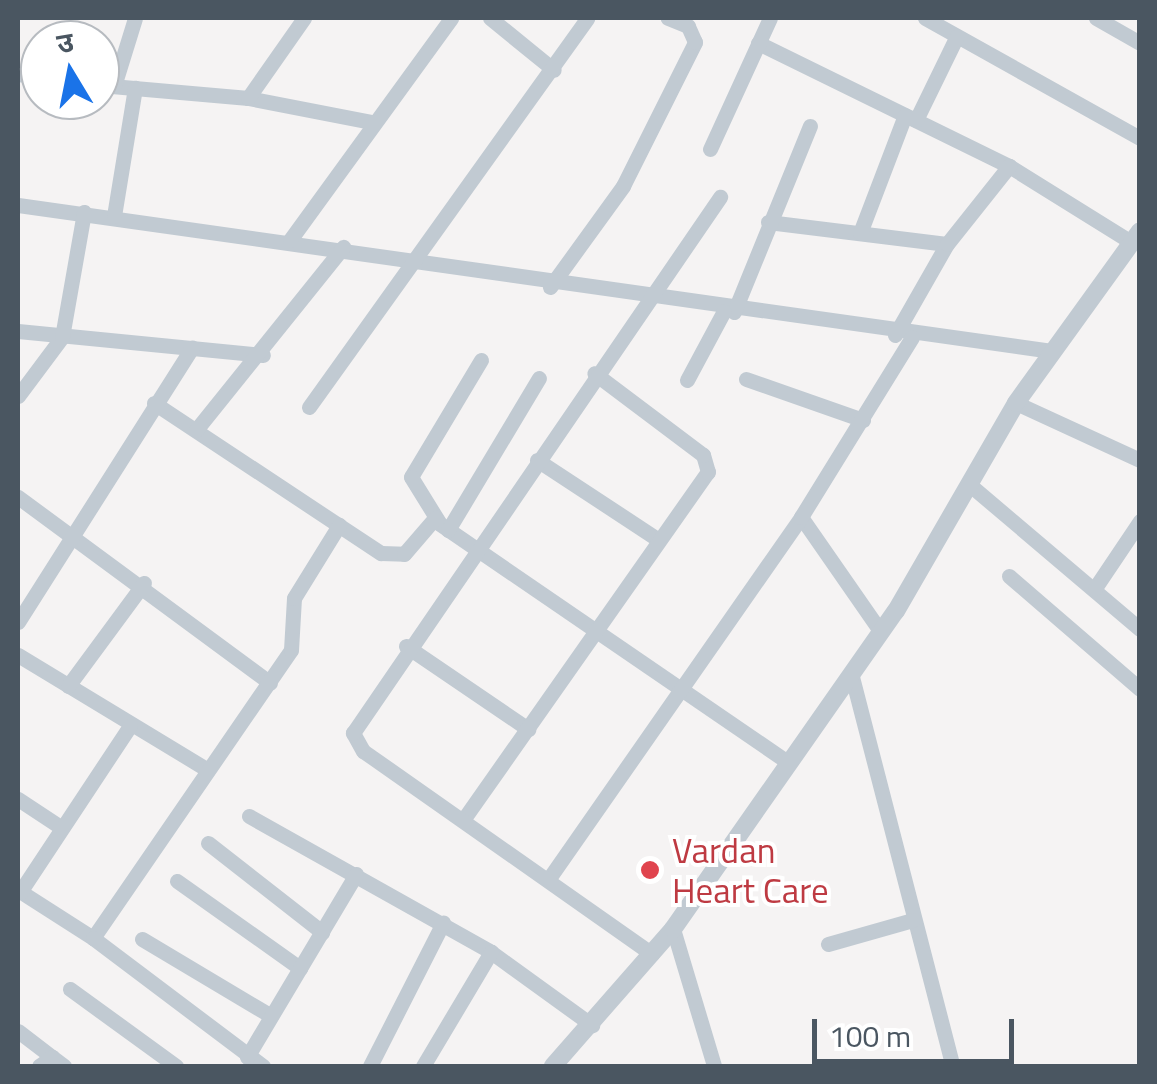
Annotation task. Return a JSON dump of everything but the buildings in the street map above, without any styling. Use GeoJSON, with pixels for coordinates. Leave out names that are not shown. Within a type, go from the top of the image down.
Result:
{"type":"FeatureCollection","features":[{"type":"Feature","properties":{"kind":"street"},"geometry":{"type":"LineString","coordinates":[[120,54],[135,18]]}},
{"type":"Feature","properties":{"kind":"street"},"geometry":{"type":"LineString","coordinates":[[248,98],[304,18]]}},
{"type":"Feature","properties":{"kind":"street"},"geometry":{"type":"LineString","coordinates":[[290,240],[370,122],[451,18]]}},
{"type":"Feature","properties":{"kind":"street"},"geometry":{"type":"LineString","coordinates":[[490,18],[554,70]]}},
{"type":"Feature","properties":{"kind":"street"},"geometry":{"type":"LineString","coordinates":[[309,407],[588,18]]}},
{"type":"Feature","properties":{"kind":"street"},"geometry":{"type":"LineString","coordinates":[[550,286],[622,186],[696,42],[688,26],[668,18]]}},
{"type":"Feature","properties":{"kind":"street"},"geometry":{"type":"LineString","coordinates":[[710,150],[770,18]]}},
{"type":"Feature","properties":{"kind":"street"},"geometry":{"type":"LineString","coordinates":[[924,18],[1140,138]]}},
{"type":"Feature","properties":{"kind":"street"},"geometry":{"type":"LineString","coordinates":[[1096,18],[1140,43]]}},
{"type":"Feature","properties":{"kind":"street"},"geometry":{"type":"LineString","coordinates":[[860,233],[911,118],[957,36]]}},
{"type":"Feature","properties":{"kind":"street"},"geometry":{"type":"LineString","coordinates":[[553,1066],[674,929],[881,632],[1016,402],[1135,236],[1009,166],[758,42]]}},
{"type":"Feature","properties":{"kind":"street"},"geometry":{"type":"LineString","coordinates":[[120,86],[248,98],[370,122]]}},
{"type":"Feature","properties":{"kind":"street"},"geometry":{"type":"LineString","coordinates":[[114,216],[135,88]]}},
{"type":"Feature","properties":{"kind":"street"},"geometry":{"type":"LineString","coordinates":[[687,380],[729,312],[810,126]]}},
{"type":"Feature","properties":{"kind":"street"},"geometry":{"type":"LineString","coordinates":[[550,878],[864,420],[946,244],[1009,166]]}},
{"type":"Feature","properties":{"kind":"street"},"geometry":{"type":"LineString","coordinates":[[652,954],[356,742],[357,723],[594,373],[652,302],[720,197]]}},
{"type":"Feature","properties":{"kind":"street"},"geometry":{"type":"LineString","coordinates":[[18,205],[343,247],[652,302],[903,336],[1052,351]]}},
{"type":"Feature","properties":{"kind":"street"},"geometry":{"type":"LineString","coordinates":[[18,396],[62,338],[84,212]]}},
{"type":"Feature","properties":{"kind":"street"},"geometry":{"type":"LineString","coordinates":[[768,222],[946,244]]}},
{"type":"Feature","properties":{"kind":"street"},"geometry":{"type":"LineString","coordinates":[[196,430],[263,355],[343,247]]}},
{"type":"Feature","properties":{"kind":"street"},"geometry":{"type":"LineString","coordinates":[[18,331],[263,355]]}},
{"type":"Feature","properties":{"kind":"street"},"geometry":{"type":"LineString","coordinates":[[18,622],[192,348]]}},
{"type":"Feature","properties":{"kind":"street"},"geometry":{"type":"LineString","coordinates":[[480,360],[411,476],[442,524],[787,762]]}},
{"type":"Feature","properties":{"kind":"street"},"geometry":{"type":"LineString","coordinates":[[463,820],[599,629],[708,462],[594,373]]}},
{"type":"Feature","properties":{"kind":"street"},"geometry":{"type":"LineString","coordinates":[[154,403],[340,525],[396,557],[442,524],[539,378]]}},
{"type":"Feature","properties":{"kind":"street"},"geometry":{"type":"LineString","coordinates":[[746,378],[864,420]]}},
{"type":"Feature","properties":{"kind":"street"},"geometry":{"type":"LineString","coordinates":[[1016,402],[1140,460]]}},
{"type":"Feature","properties":{"kind":"street"},"geometry":{"type":"LineString","coordinates":[[536,460],[659,540]]}},
{"type":"Feature","properties":{"kind":"street"},"geometry":{"type":"LineString","coordinates":[[970,485],[1140,629]]}},
{"type":"Feature","properties":{"kind":"street"},"geometry":{"type":"LineString","coordinates":[[18,497],[144,582],[270,683]]}},
{"type":"Feature","properties":{"kind":"street"},"geometry":{"type":"LineString","coordinates":[[801,517],[881,632]]}},
{"type":"Feature","properties":{"kind":"street"},"geometry":{"type":"LineString","coordinates":[[1095,588],[1140,522]]}},
{"type":"Feature","properties":{"kind":"street"},"geometry":{"type":"LineString","coordinates":[[94,938],[270,683],[295,639],[298,587],[340,525]]}},
{"type":"Feature","properties":{"kind":"street"},"geometry":{"type":"LineString","coordinates":[[1008,576],[1140,689]]}},
{"type":"Feature","properties":{"kind":"street"},"geometry":{"type":"LineString","coordinates":[[68,686],[144,582]]}},
{"type":"Feature","properties":{"kind":"street"},"geometry":{"type":"LineString","coordinates":[[406,646],[528,728]]}},
{"type":"Feature","properties":{"kind":"street"},"geometry":{"type":"LineString","coordinates":[[18,655],[208,770]]}},
{"type":"Feature","properties":{"kind":"street"},"geometry":{"type":"LineString","coordinates":[[851,673],[952,1066]]}},
{"type":"Feature","properties":{"kind":"street"},"geometry":{"type":"LineString","coordinates":[[130,726],[59,826],[19,892],[94,938],[263,1066]]}},
{"type":"Feature","properties":{"kind":"street"},"geometry":{"type":"LineString","coordinates":[[18,799],[59,826]]}},
{"type":"Feature","properties":{"kind":"street"},"geometry":{"type":"LineString","coordinates":[[249,816],[444,923],[592,1025]]}},
{"type":"Feature","properties":{"kind":"street"},"geometry":{"type":"LineString","coordinates":[[208,843],[322,932]]}},
{"type":"Feature","properties":{"kind":"street"},"geometry":{"type":"LineString","coordinates":[[247,1057],[356,874]]}},
{"type":"Feature","properties":{"kind":"street"},"geometry":{"type":"LineString","coordinates":[[178,881],[300,968]]}},
{"type":"Feature","properties":{"kind":"street"},"geometry":{"type":"LineString","coordinates":[[828,944],[912,920]]}},
{"type":"Feature","properties":{"kind":"street"},"geometry":{"type":"LineString","coordinates":[[370,1066],[444,923]]}},
{"type":"Feature","properties":{"kind":"street"},"geometry":{"type":"LineString","coordinates":[[674,929],[714,1066]]}},
{"type":"Feature","properties":{"kind":"street"},"geometry":{"type":"LineString","coordinates":[[142,940],[271,1016]]}},
{"type":"Feature","properties":{"kind":"street"},"geometry":{"type":"LineString","coordinates":[[423,1066],[491,952]]}},
{"type":"Feature","properties":{"kind":"street"},"geometry":{"type":"LineString","coordinates":[[70,989],[176,1066]]}},
{"type":"Feature","properties":{"kind":"street"},"geometry":{"type":"LineString","coordinates":[[18,1031],[52,1063]]}},
{"type":"Feature","properties":{"kind":"place","name":"Vardan Heart Care"},"geometry":{"type":"Point","coordinates":[650,870]}}]}
